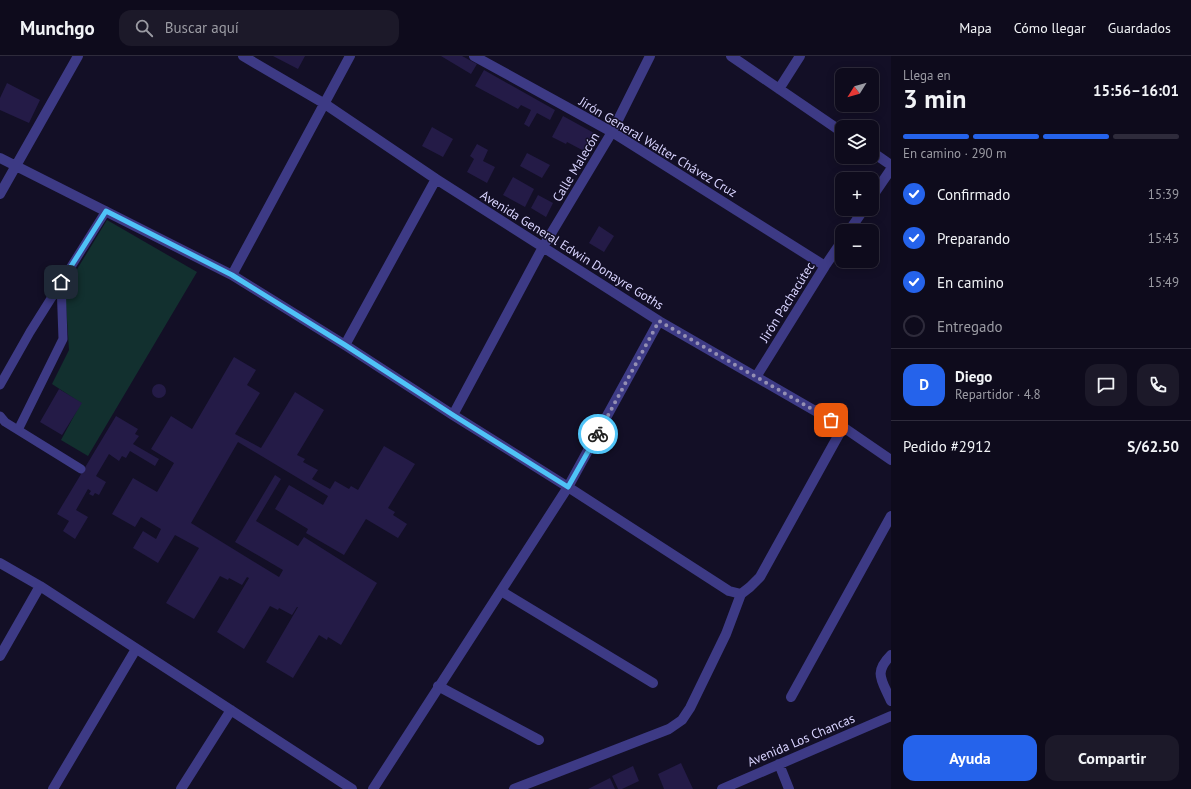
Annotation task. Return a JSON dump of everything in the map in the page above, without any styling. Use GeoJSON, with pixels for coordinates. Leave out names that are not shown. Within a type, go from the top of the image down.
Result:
{"type":"FeatureCollection","features":[{"type":"Feature","properties":{"kind":"street"},"geometry":{"type":"LineString","coordinates":[[0,194],[78,56]]}},
{"type":"Feature","properties":{"kind":"street","name":"Avenida General Edwin Donayre Goths"},"geometry":{"type":"LineString","coordinates":[[243,56],[325,104],[436,179],[659,321],[843,427],[891,460]]}},
{"type":"Feature","properties":{"kind":"street"},"geometry":{"type":"LineString","coordinates":[[232,275],[350,56]]}},
{"type":"Feature","properties":{"kind":"street","name":"Jirón General Walter Chávez Cruz"},"geometry":{"type":"LineString","coordinates":[[474,56],[612,132],[825,266]]}},
{"type":"Feature","properties":{"kind":"street","name":"Calle Malecón"},"geometry":{"type":"LineString","coordinates":[[453,415],[543,247],[612,132],[650,56]]}},
{"type":"Feature","properties":{"kind":"street"},"geometry":{"type":"LineString","coordinates":[[731,56],[835,127]]}},
{"type":"Feature","properties":{"kind":"street"},"geometry":{"type":"LineString","coordinates":[[779,89],[800,56]]}},
{"type":"Feature","properties":{"kind":"street"},"geometry":{"type":"LineString","coordinates":[[879,157],[891,165]]}},
{"type":"Feature","properties":{"kind":"street"},"geometry":{"type":"LineString","coordinates":[[0,158],[232,275],[345,345],[729,591],[741,594]]}},
{"type":"Feature","properties":{"kind":"street"},"geometry":{"type":"LineString","coordinates":[[879,187],[891,169]]}},
{"type":"Feature","properties":{"kind":"street"},"geometry":{"type":"LineString","coordinates":[[345,345],[436,179]]}},
{"type":"Feature","properties":{"kind":"street","name":"Jirón Pachacútec"},"geometry":{"type":"LineString","coordinates":[[756,377],[835,251]]}},
{"type":"Feature","properties":{"kind":"street"},"geometry":{"type":"LineString","coordinates":[[373,789],[438,686],[568,487],[659,321]]}},
{"type":"Feature","properties":{"kind":"street"},"geometry":{"type":"LineString","coordinates":[[514,789],[669,729],[682,720],[690,708],[726,634],[741,594],[760,577],[843,427]]}},
{"type":"Feature","properties":{"kind":"street"},"geometry":{"type":"LineString","coordinates":[[791,697],[891,516]]}},
{"type":"Feature","properties":{"kind":"street"},"geometry":{"type":"LineString","coordinates":[[0,563],[40,586],[352,789]]}},
{"type":"Feature","properties":{"kind":"street"},"geometry":{"type":"LineString","coordinates":[[0,656],[40,586]]}},
{"type":"Feature","properties":{"kind":"street"},"geometry":{"type":"LineString","coordinates":[[501,591],[653,683]]}},
{"type":"Feature","properties":{"kind":"street"},"geometry":{"type":"LineString","coordinates":[[53,789],[136,649]]}},
{"type":"Feature","properties":{"kind":"street"},"geometry":{"type":"LineString","coordinates":[[891,655],[880,669],[880,677],[891,701]]}},
{"type":"Feature","properties":{"kind":"street"},"geometry":{"type":"LineString","coordinates":[[438,686],[539,740]]}},
{"type":"Feature","properties":{"kind":"street"},"geometry":{"type":"LineString","coordinates":[[180,789],[231,710]]}},
{"type":"Feature","properties":{"kind":"street","name":"Avenida Los Chancas"},"geometry":{"type":"LineString","coordinates":[[722,789],[891,716]]}},
{"type":"Feature","properties":{"kind":"street"},"geometry":{"type":"LineString","coordinates":[[779,764],[789,789]]}},
{"type":"Feature","properties":{"kind":"lane"},"geometry":{"type":"LineString","coordinates":[[0,385],[30,332],[106,211]]}},
{"type":"Feature","properties":{"kind":"lane"},"geometry":{"type":"LineString","coordinates":[[18,430],[63,339],[61,282]]}},
{"type":"Feature","properties":{"kind":"lane"},"geometry":{"type":"LineString","coordinates":[[0,416],[5,422],[81,469]]}},
{"type":"Feature","properties":{"kind":"green space"},"geometry":{"type":"Polygon","coordinates":[[[107,220],[197,272],[88,456],[61,440],[81,403],[52,384],[69,350],[65,289],[107,220]]]}},
{"type":"Feature","properties":{"kind":"building"},"geometry":{"type":"Polygon","coordinates":[[[273,56],[305,56],[298,69],[273,56]]]}},
{"type":"Feature","properties":{"kind":"building"},"geometry":{"type":"Polygon","coordinates":[[[441,56],[462,56],[477,64],[471,74],[441,56]]]}},
{"type":"Feature","properties":{"kind":"building"},"geometry":{"type":"Polygon","coordinates":[[[484,70],[555,110],[550,120],[537,113],[529,127],[524,124],[531,110],[521,105],[518,109],[475,86],[484,70]]]}},
{"type":"Feature","properties":{"kind":"building"},"geometry":{"type":"Polygon","coordinates":[[[7,83],[40,100],[29,123],[0,110],[0,98],[7,83]]]}},
{"type":"Feature","properties":{"kind":"building"},"geometry":{"type":"Polygon","coordinates":[[[563,116],[594,133],[584,151],[567,142],[566,144],[552,137],[563,116]]]}},
{"type":"Feature","properties":{"kind":"building"},"geometry":{"type":"Polygon","coordinates":[[[432,127],[453,139],[443,157],[422,146],[432,127]]]}},
{"type":"Feature","properties":{"kind":"building"},"geometry":{"type":"Polygon","coordinates":[[[477,144],[488,150],[483,161],[495,167],[487,183],[467,172],[474,159],[470,156],[477,144]]]}},
{"type":"Feature","properties":{"kind":"building"},"geometry":{"type":"Polygon","coordinates":[[[527,153],[550,165],[542,178],[520,166],[527,153]]]}},
{"type":"Feature","properties":{"kind":"building"},"geometry":{"type":"Polygon","coordinates":[[[513,177],[534,189],[525,207],[503,195],[513,177]]]}},
{"type":"Feature","properties":{"kind":"building"},"geometry":{"type":"Polygon","coordinates":[[[538,195],[553,203],[546,217],[531,208],[538,195]]]}},
{"type":"Feature","properties":{"kind":"building"},"geometry":{"type":"Polygon","coordinates":[[[599,226],[614,236],[604,252],[589,243],[599,226]]]}},
{"type":"Feature","properties":{"kind":"building"},"geometry":{"type":"Polygon","coordinates":[[[234,357],[256,370],[247,385],[260,393],[235,434],[261,448],[295,392],[324,410],[297,455],[305,459],[303,462],[318,470],[312,479],[330,489],[335,481],[349,489],[351,486],[358,490],[384,446],[415,464],[388,508],[395,512],[393,515],[407,524],[398,538],[366,519],[344,555],[306,533],[308,529],[275,509],[289,485],[323,505],[328,496],[238,442],[191,523],[279,577],[283,570],[235,542],[275,475],[281,479],[256,521],[298,546],[304,537],[377,583],[341,645],[328,637],[327,640],[319,635],[293,678],[266,662],[298,607],[292,615],[279,608],[278,610],[270,606],[244,649],[217,632],[249,578],[247,577],[242,585],[229,578],[228,580],[220,576],[194,619],[166,603],[199,548],[175,535],[158,563],[133,548],[143,531],[156,539],[161,529],[141,517],[135,527],[112,514],[133,478],[157,492],[174,463],[151,449],[171,416],[192,429],[234,357]]]}},
{"type":"Feature","properties":{"kind":"building"},"geometry":{"type":"Polygon","coordinates":[[[159,384],[164,386],[166,391],[164,396],[159,398],[154,396],[152,391],[154,386],[159,384]]]}},
{"type":"Feature","properties":{"kind":"building"},"geometry":{"type":"Polygon","coordinates":[[[59,389],[82,403],[62,435],[40,422],[59,389]]]}},
{"type":"Feature","properties":{"kind":"building"},"geometry":{"type":"Polygon","coordinates":[[[116,416],[138,429],[135,434],[139,436],[133,444],[159,459],[155,466],[130,451],[126,458],[122,456],[119,461],[109,454],[96,476],[106,482],[99,495],[95,493],[93,496],[89,494],[91,491],[88,489],[76,510],[88,517],[75,539],[63,531],[69,521],[57,514],[116,416]]]}},
{"type":"Feature","properties":{"kind":"building"},"geometry":{"type":"Polygon","coordinates":[[[681,763],[693,789],[664,789],[658,774],[681,763]]]}},
{"type":"Feature","properties":{"kind":"building"},"geometry":{"type":"Polygon","coordinates":[[[633,766],[639,781],[622,789],[618,789],[612,776],[633,766]]]}},
{"type":"Feature","properties":{"kind":"building"},"geometry":{"type":"Polygon","coordinates":[[[610,778],[615,789],[588,789],[610,778]]]}},
{"type":"Feature","properties":{"kind":"way so far"},"geometry":{"type":"LineString","coordinates":[[598,434],[659,321],[831,420]]}},
{"type":"Feature","properties":{"kind":"route"},"geometry":{"type":"LineString","coordinates":[[61,282],[106,211],[232,275],[568,487],[598,434]]}}]}
